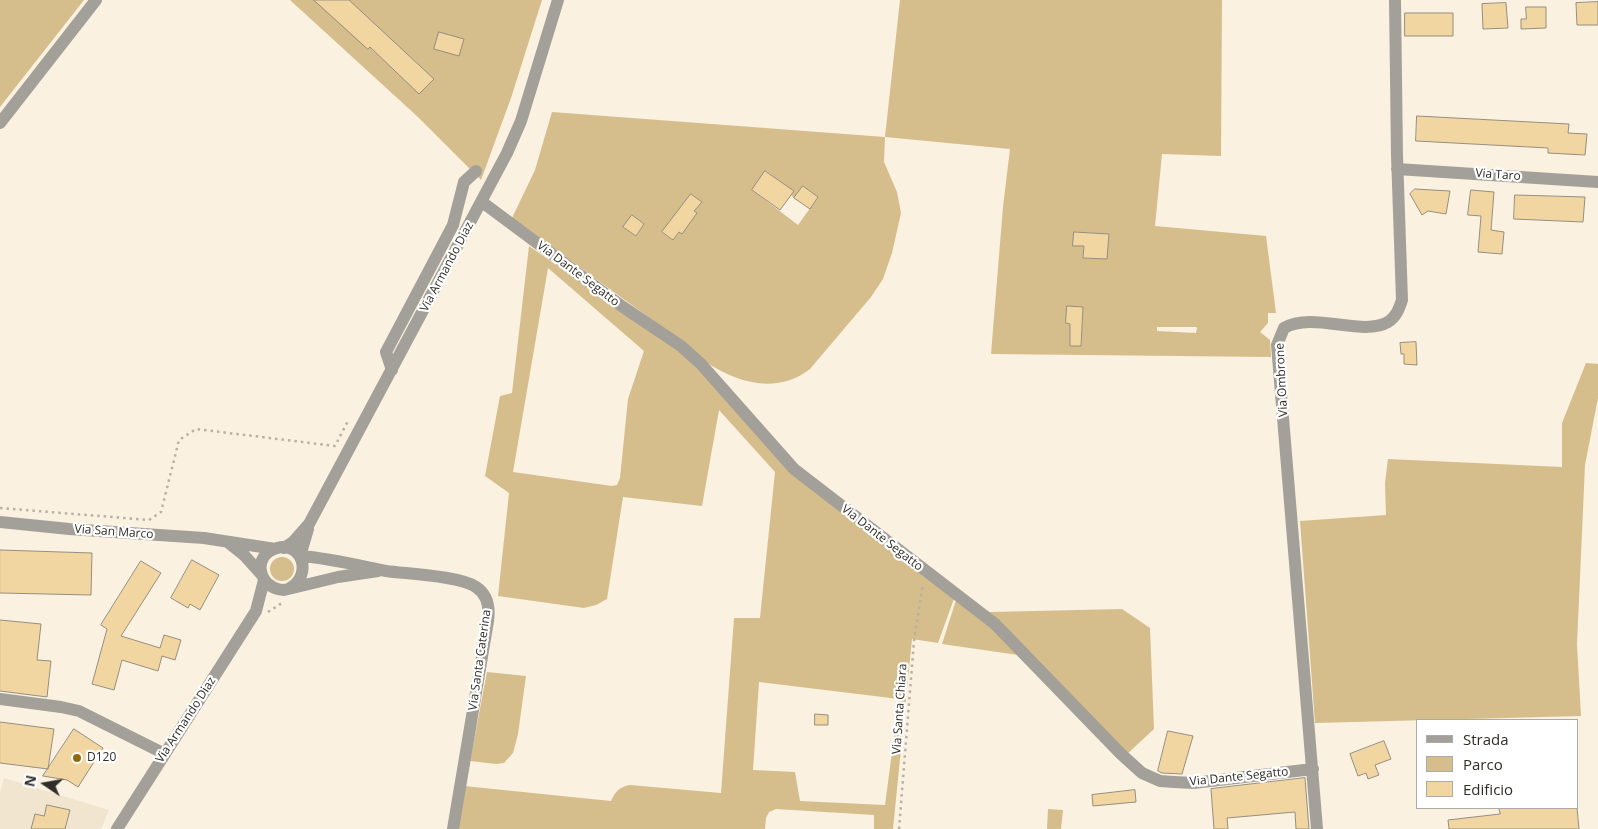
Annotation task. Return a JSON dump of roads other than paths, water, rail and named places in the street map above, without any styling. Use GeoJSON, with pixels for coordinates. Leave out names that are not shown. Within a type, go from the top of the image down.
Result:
{"type":"FeatureCollection","features":[{"type":"Feature","properties":{"kind":"street"},"geometry":{"type":"LineString","coordinates":[[0,123],[96,0]]}},
{"type":"Feature","properties":{"kind":"street","name":"Via Armando Diaz"},"geometry":{"type":"LineString","coordinates":[[260,613],[263,577],[262,562],[269,552],[294,542],[309,524],[507,153],[519,126],[558,0]]}},
{"type":"Feature","properties":{"kind":"street","name":"Via Ombrone"},"geometry":{"type":"LineString","coordinates":[[1313,772],[1277,345],[1284,328],[1291,324],[1311,322],[1372,326],[1387,322],[1398,313],[1402,300],[1397,169],[1395,0]]}},
{"type":"Feature","properties":{"kind":"street","name":"Via Taro"},"geometry":{"type":"LineString","coordinates":[[1397,169],[1598,182]]}},
{"type":"Feature","properties":{"kind":"street"},"geometry":{"type":"LineString","coordinates":[[392,370],[386,352],[453,225],[464,182],[476,171]]}},
{"type":"Feature","properties":{"kind":"street","name":"Via Dante Segatto"},"geometry":{"type":"LineString","coordinates":[[482,202],[623,307],[681,346],[701,364],[794,469],[995,624],[1142,773],[1160,781],[1192,783],[1313,772]]}},
{"type":"Feature","properties":{"kind":"street","name":"Via San Marco"},"geometry":{"type":"LineString","coordinates":[[0,522],[69,529],[204,538],[280,548]]}},
{"type":"Feature","properties":{"kind":"street","name":"Via Armando Diaz"},"geometry":{"type":"LineString","coordinates":[[117,829],[164,754],[260,613],[287,593],[302,576],[300,556],[309,524]]}},
{"type":"Feature","properties":{"kind":"street","name":"Via San Marco"},"geometry":{"type":"LineString","coordinates":[[227,542],[244,555],[263,577]]}},
{"type":"Feature","properties":{"kind":"street"},"geometry":{"type":"LineString","coordinates":[[280,548],[290,549],[300,556]]}},
{"type":"Feature","properties":{"kind":"street","name":"Via Santa Caterina"},"geometry":{"type":"LineString","coordinates":[[300,556],[467,582],[480,590],[489,606],[453,829]]}},
{"type":"Feature","properties":{"kind":"street","name":"Via Santa Caterina"},"geometry":{"type":"LineString","coordinates":[[287,593],[343,576],[385,570]]}},
{"type":"Feature","properties":{"kind":"street"},"geometry":{"type":"LineString","coordinates":[[263,577],[273,588],[287,593]]}},
{"type":"Feature","properties":{"kind":"street"},"geometry":{"type":"LineString","coordinates":[[0,699],[80,711],[164,754]]}},
{"type":"Feature","properties":{"kind":"street"},"geometry":{"type":"LineString","coordinates":[[1313,772],[1317,829]]}},
{"type":"Feature","properties":{"kind":"place","name":"D120"},"geometry":{"type":"Point","coordinates":[77,758]}}]}
